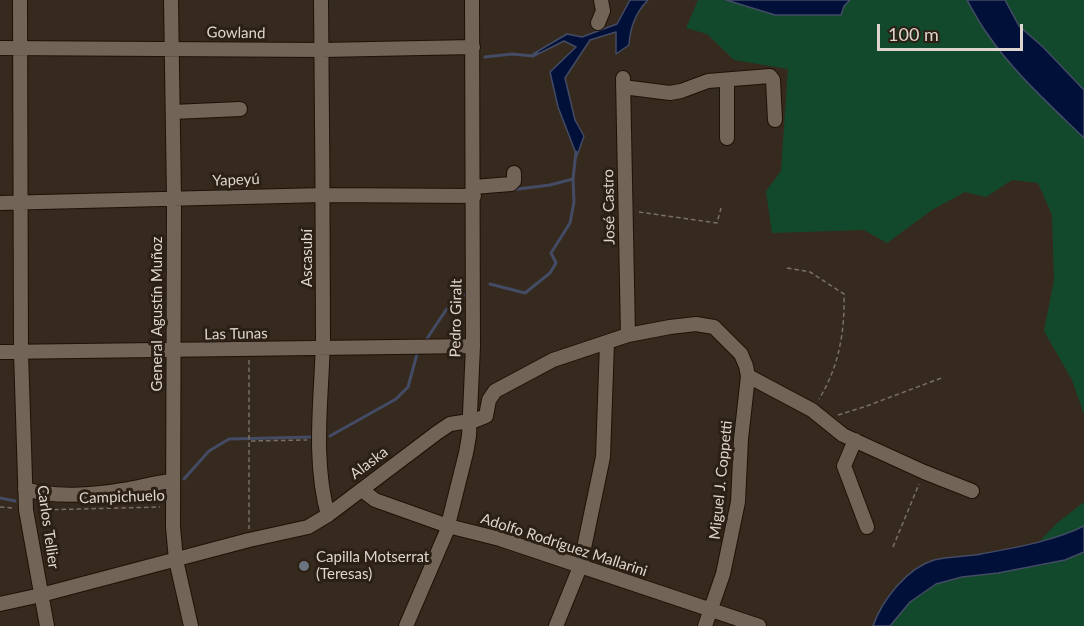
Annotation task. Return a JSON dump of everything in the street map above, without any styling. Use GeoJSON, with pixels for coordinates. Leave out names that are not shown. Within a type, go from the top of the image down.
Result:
{"type":"FeatureCollection","features":[{"type":"Feature","properties":{"kind":"street","name":"Carlos Tellier"},"geometry":{"type":"LineString","coordinates":[[20,0],[21,352],[25,489],[26,510],[47,626]]}},
{"type":"Feature","properties":{"kind":"street","name":"General Agustín Muñoz"},"geometry":{"type":"LineString","coordinates":[[171,0],[174,199],[173,506],[176,560],[190,626]]}},
{"type":"Feature","properties":{"kind":"street","name":"Ascasubí"},"geometry":{"type":"LineString","coordinates":[[321,0],[324,195],[320,440],[323,496],[328,514]]}},
{"type":"Feature","properties":{"kind":"street","name":"Pedro Giralt"},"geometry":{"type":"LineString","coordinates":[[406,626],[448,526],[466,453],[470,421],[473,346],[472,0]]}},
{"type":"Feature","properties":{"kind":"street"},"geometry":{"type":"LineString","coordinates":[[598,23],[603,11],[601,0]]}},
{"type":"Feature","properties":{"kind":"street","name":"Gowland"},"geometry":{"type":"LineString","coordinates":[[0,48],[322,50],[472,47]]}},
{"type":"Feature","properties":{"kind":"street"},"geometry":{"type":"LineString","coordinates":[[727,138],[727,80],[736,77],[770,76],[773,80],[775,120]]}},
{"type":"Feature","properties":{"kind":"street","name":"José Castro"},"geometry":{"type":"LineString","coordinates":[[628,335],[623,83],[670,93],[708,81],[727,80]]}},
{"type":"Feature","properties":{"kind":"street"},"geometry":{"type":"LineString","coordinates":[[173,112],[240,109]]}},
{"type":"Feature","properties":{"kind":"street","name":"Yapeyú"},"geometry":{"type":"LineString","coordinates":[[0,202],[473,192],[511,184],[514,181],[514,173]]}},
{"type":"Feature","properties":{"kind":"street","name":"Alaska"},"geometry":{"type":"LineString","coordinates":[[0,604],[308,527],[450,424],[486,416],[492,394],[553,360],[628,335],[696,324],[714,327],[729,340]]}},
{"type":"Feature","properties":{"kind":"street","name":"Miguel J. Coppetti"},"geometry":{"type":"LineString","coordinates":[[705,626],[723,574],[738,502],[741,439],[748,376],[741,354],[729,340]]}},
{"type":"Feature","properties":{"kind":"street"},"geometry":{"type":"LineString","coordinates":[[556,626],[580,567],[603,457],[607,343]]}},
{"type":"Feature","properties":{"kind":"street","name":"Las Tunas"},"geometry":{"type":"LineString","coordinates":[[0,352],[473,346]]}},
{"type":"Feature","properties":{"kind":"street"},"geometry":{"type":"LineString","coordinates":[[748,376],[818,414],[843,435],[924,472],[972,490]]}},
{"type":"Feature","properties":{"kind":"street"},"geometry":{"type":"LineString","coordinates":[[855,440],[844,466],[867,527]]}},
{"type":"Feature","properties":{"kind":"street"},"geometry":{"type":"LineString","coordinates":[[25,489],[45,494],[78,494],[122,491],[173,481]]}},
{"type":"Feature","properties":{"kind":"street","name":"Adolfo Rodríguez Mallarini"},"geometry":{"type":"LineString","coordinates":[[362,490],[375,500],[448,526],[500,539],[759,626]]}},
{"type":"Feature","properties":{"kind":"path"},"geometry":{"type":"LineString","coordinates":[[626,210],[717,223],[721,208]]}},
{"type":"Feature","properties":{"kind":"path"},"geometry":{"type":"LineString","coordinates":[[787,268],[810,272],[844,294],[845,323],[831,380],[818,414],[864,407],[944,377]]}},
{"type":"Feature","properties":{"kind":"path"},"geometry":{"type":"LineString","coordinates":[[249,350],[249,540]]}},
{"type":"Feature","properties":{"kind":"path"},"geometry":{"type":"LineString","coordinates":[[250,441],[320,440]]}},
{"type":"Feature","properties":{"kind":"path"},"geometry":{"type":"LineString","coordinates":[[893,547],[924,472]]}},
{"type":"Feature","properties":{"kind":"path","name":"Campichuelo"},"geometry":{"type":"LineString","coordinates":[[0,507],[26,510],[173,506]]}},
{"type":"Feature","properties":{"kind":"green space"},"geometry":{"type":"Polygon","coordinates":[[[698,0],[726,0],[775,15],[841,15],[844,6],[850,0],[967,0],[983,28],[1008,61],[1084,138],[1084,414],[1072,380],[1044,331],[1054,280],[1052,215],[1038,183],[1012,180],[986,197],[965,192],[932,210],[887,243],[864,230],[772,233],[766,191],[781,171],[788,69],[734,60],[707,34],[686,28],[698,0]]]}},
{"type":"Feature","properties":{"kind":"green space"},"geometry":{"type":"Polygon","coordinates":[[[1005,0],[1084,0],[1084,90],[1043,47],[1019,26],[1005,0]]]}},
{"type":"Feature","properties":{"kind":"green space"},"geometry":{"type":"Polygon","coordinates":[[[1084,502],[1084,526],[1069,534],[1040,541],[1056,524],[1084,502]]]}},
{"type":"Feature","properties":{"kind":"green space"},"geometry":{"type":"Polygon","coordinates":[[[1084,552],[1084,626],[890,626],[910,602],[936,584],[962,577],[998,573],[1065,560],[1084,552]]]}},
{"type":"Feature","properties":{"kind":"water"},"geometry":{"type":"Polygon","coordinates":[[[630,0],[648,0],[634,21],[629,45],[616,54],[616,32],[590,40],[565,78],[575,120],[584,136],[577,156],[558,107],[550,72],[576,47],[564,41],[534,56],[533,54],[567,34],[582,37],[617,24],[630,0]]]}},
{"type":"Feature","properties":{"kind":"water"},"geometry":{"type":"Polygon","coordinates":[[[726,0],[850,0],[844,6],[841,15],[775,15],[726,0]]]}},
{"type":"Feature","properties":{"kind":"water"},"geometry":{"type":"Polygon","coordinates":[[[967,0],[1005,0],[1019,26],[1043,47],[1084,90],[1084,138],[1008,61],[983,28],[967,0]]]}},
{"type":"Feature","properties":{"kind":"water"},"geometry":{"type":"Polygon","coordinates":[[[1084,526],[1084,552],[1065,560],[998,573],[962,577],[936,584],[910,602],[890,626],[873,626],[897,586],[924,564],[934,560],[981,554],[1034,543],[1084,526]]]}},
{"type":"Feature","properties":{"kind":"waterway"},"geometry":{"type":"LineString","coordinates":[[485,57],[512,54],[533,56],[537,53]]}},
{"type":"Feature","properties":{"kind":"waterway"},"geometry":{"type":"LineString","coordinates":[[490,284],[525,293],[550,273],[556,263],[551,253],[570,223],[574,202],[573,179],[576,152]]}},
{"type":"Feature","properties":{"kind":"waterway"},"geometry":{"type":"LineString","coordinates":[[510,190],[550,185],[573,179]]}},
{"type":"Feature","properties":{"kind":"waterway"},"geometry":{"type":"LineString","coordinates":[[426,340],[446,310],[464,295]]}},
{"type":"Feature","properties":{"kind":"waterway"},"geometry":{"type":"LineString","coordinates":[[330,436],[396,399],[408,387],[417,354]]}},
{"type":"Feature","properties":{"kind":"waterway"},"geometry":{"type":"LineString","coordinates":[[184,479],[209,451],[229,439],[313,437]]}},
{"type":"Feature","properties":{"kind":"waterway"},"geometry":{"type":"LineString","coordinates":[[114,498],[131,497],[161,490]]}},
{"type":"Feature","properties":{"kind":"waterway"},"geometry":{"type":"LineString","coordinates":[[0,498],[15,501]]}},
{"type":"Feature","properties":{"kind":"place","name":"Capilla Motserrat (Teresas)"},"geometry":{"type":"Point","coordinates":[304,566]}}]}
